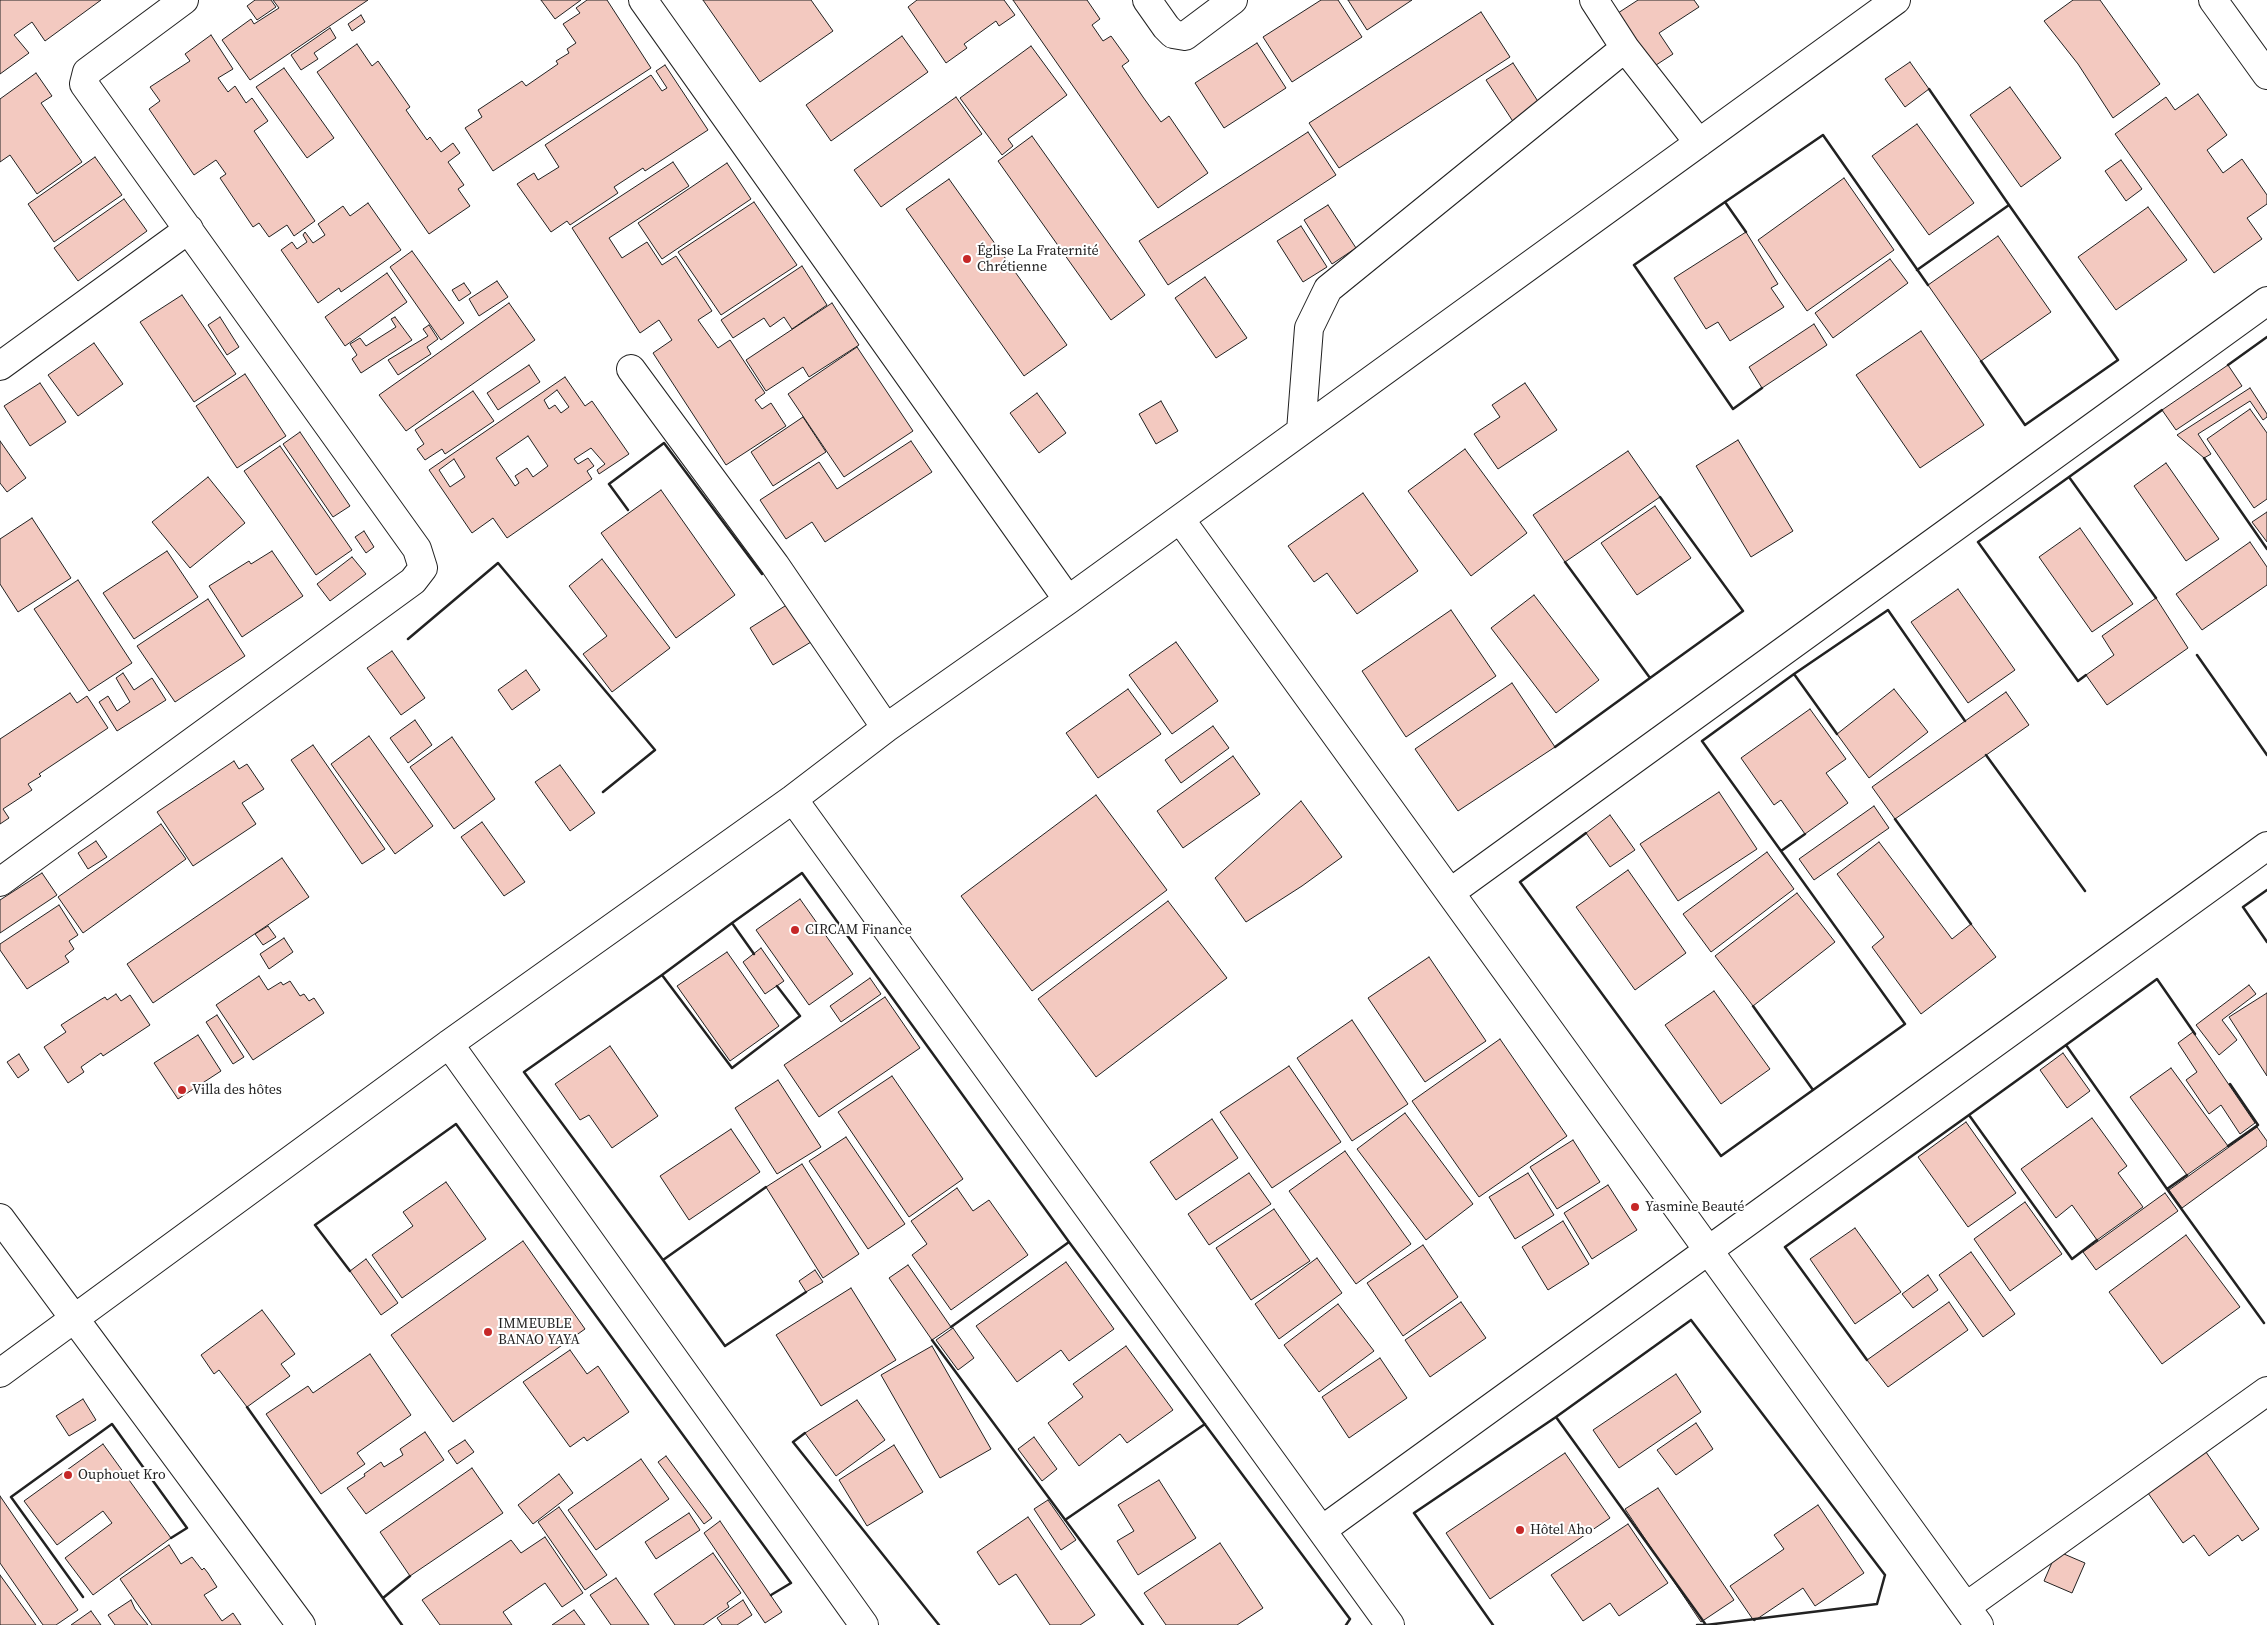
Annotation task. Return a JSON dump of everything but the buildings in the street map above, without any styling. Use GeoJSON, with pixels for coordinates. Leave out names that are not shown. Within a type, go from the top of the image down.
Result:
{"type":"FeatureCollection","features":[{"type":"Feature","properties":{"kind":"street"},"geometry":{"type":"LineString","coordinates":[[0,882],[413,580],[423,568],[417,548],[84,84],[87,72],[184,0]]}},
{"type":"Feature","properties":{"kind":"street"},"geometry":{"type":"LineString","coordinates":[[643,0],[1068,600]]}},
{"type":"Feature","properties":{"kind":"street"},"geometry":{"type":"LineString","coordinates":[[1147,0],[1173,34],[1185,36],[1233,0]]}},
{"type":"Feature","properties":{"kind":"street"},"geometry":{"type":"LineString","coordinates":[[1594,0],[1626,48],[1699,143]]}},
{"type":"Feature","properties":{"kind":"street"},"geometry":{"type":"LineString","coordinates":[[0,1373],[449,1044],[793,799],[886,728],[1068,600],[1896,0]]}},
{"type":"Feature","properties":{"kind":"street"},"geometry":{"type":"LineString","coordinates":[[2213,0],[2267,75]]}},
{"type":"Feature","properties":{"kind":"street"},"geometry":{"type":"LineString","coordinates":[[1301,431],[1309,328],[1328,289],[1626,48]]}},
{"type":"Feature","properties":{"kind":"street"},"geometry":{"type":"LineString","coordinates":[[0,366],[189,229]]}},
{"type":"Feature","properties":{"kind":"street"},"geometry":{"type":"LineString","coordinates":[[1451,892],[2267,301]]}},
{"type":"Feature","properties":{"kind":"street"},"geometry":{"type":"LineString","coordinates":[[630,369],[775,565],[886,728]]}},
{"type":"Feature","properties":{"kind":"street"},"geometry":{"type":"LineString","coordinates":[[1180,519],[1973,1616],[2267,1391]]}},
{"type":"Feature","properties":{"kind":"street"},"geometry":{"type":"LineString","coordinates":[[793,799],[1390,1625]]}},
{"type":"Feature","properties":{"kind":"street"},"geometry":{"type":"LineString","coordinates":[[1322,1530],[2267,846]]}},
{"type":"Feature","properties":{"kind":"street"},"geometry":{"type":"LineString","coordinates":[[449,1044],[864,1625]]}},
{"type":"Feature","properties":{"kind":"street"},"geometry":{"type":"LineString","coordinates":[[0,1218],[301,1625]]}},
{"type":"Feature","properties":{"kind":"wall"},"geometry":{"type":"LineString","coordinates":[[1917,270],[2009,205],[1929,89]]}},
{"type":"Feature","properties":{"kind":"wall"},"geometry":{"type":"LineString","coordinates":[[1725,202],[1823,135],[1928,285]]}},
{"type":"Feature","properties":{"kind":"wall"},"geometry":{"type":"LineString","coordinates":[[1746,232],[1725,202],[1634,265],[1733,409],[1762,388]]}},
{"type":"Feature","properties":{"kind":"wall"},"geometry":{"type":"LineString","coordinates":[[1981,361],[2025,425],[2118,360],[2009,205]]}},
{"type":"Feature","properties":{"kind":"wall"},"geometry":{"type":"LineString","coordinates":[[2228,365],[2267,337]]}},
{"type":"Feature","properties":{"kind":"wall"},"geometry":{"type":"LineString","coordinates":[[2156,598],[2069,477],[2162,410]]}},
{"type":"Feature","properties":{"kind":"wall"},"geometry":{"type":"LineString","coordinates":[[628,510],[609,484],[664,443],[762,574]]}},
{"type":"Feature","properties":{"kind":"wall"},"geometry":{"type":"LineString","coordinates":[[2204,458],[2267,549]]}},
{"type":"Feature","properties":{"kind":"wall"},"geometry":{"type":"LineString","coordinates":[[2069,477],[1978,542],[2078,681],[2086,675]]}},
{"type":"Feature","properties":{"kind":"wall"},"geometry":{"type":"LineString","coordinates":[[1565,562],[1650,678],[1743,611],[1660,497]]}},
{"type":"Feature","properties":{"kind":"wall"},"geometry":{"type":"LineString","coordinates":[[408,639],[498,563],[655,750],[603,792]]}},
{"type":"Feature","properties":{"kind":"wall"},"geometry":{"type":"LineString","coordinates":[[1794,674],[1888,610],[1965,721]]}},
{"type":"Feature","properties":{"kind":"wall"},"geometry":{"type":"LineString","coordinates":[[2197,655],[2267,755]]}},
{"type":"Feature","properties":{"kind":"wall"},"geometry":{"type":"LineString","coordinates":[[1781,851],[1702,741],[1794,674],[1837,734]]}},
{"type":"Feature","properties":{"kind":"wall"},"geometry":{"type":"LineString","coordinates":[[1555,747],[1650,678]]}},
{"type":"Feature","properties":{"kind":"wall"},"geometry":{"type":"LineString","coordinates":[[1986,755],[2085,891]]}},
{"type":"Feature","properties":{"kind":"wall"},"geometry":{"type":"LineString","coordinates":[[1895,819],[1971,924]]}},
{"type":"Feature","properties":{"kind":"wall"},"geometry":{"type":"LineString","coordinates":[[1586,833],[1520,882],[1721,1156],[1813,1090]]}},
{"type":"Feature","properties":{"kind":"wall"},"geometry":{"type":"LineString","coordinates":[[1753,1006],[1813,1090],[1905,1024],[1781,851],[1805,834]]}},
{"type":"Feature","properties":{"kind":"wall"},"geometry":{"type":"LineString","coordinates":[[732,923],[802,873],[1069,1242],[951,1327]]}},
{"type":"Feature","properties":{"kind":"wall"},"geometry":{"type":"LineString","coordinates":[[2267,890],[2243,907],[2267,942]]}},
{"type":"Feature","properties":{"kind":"wall"},"geometry":{"type":"LineString","coordinates":[[754,954],[732,923],[662,975],[732,1068],[800,1016],[777,986]]}},
{"type":"Feature","properties":{"kind":"wall"},"geometry":{"type":"LineString","coordinates":[[662,975],[524,1072],[663,1260]]}},
{"type":"Feature","properties":{"kind":"wall"},"geometry":{"type":"LineString","coordinates":[[2187,1175],[2167,1189],[2066,1045],[2157,979],[2195,1034]]}},
{"type":"Feature","properties":{"kind":"wall"},"geometry":{"type":"LineString","coordinates":[[2066,1045],[1969,1115],[2072,1259],[2097,1240]]}},
{"type":"Feature","properties":{"kind":"wall"},"geometry":{"type":"LineString","coordinates":[[2228,1146],[2258,1125],[2230,1084]]}},
{"type":"Feature","properties":{"kind":"wall"},"geometry":{"type":"LineString","coordinates":[[1867,1360],[1785,1247],[1969,1115]]}},
{"type":"Feature","properties":{"kind":"wall"},"geometry":{"type":"LineString","coordinates":[[350,1271],[315,1225],[456,1124],[791,1583],[771,1595]]}},
{"type":"Feature","properties":{"kind":"wall"},"geometry":{"type":"LineString","coordinates":[[766,1187],[663,1260],[725,1346],[806,1292]]}},
{"type":"Feature","properties":{"kind":"wall"},"geometry":{"type":"LineString","coordinates":[[2167,1189],[2264,1323]]}},
{"type":"Feature","properties":{"kind":"wall"},"geometry":{"type":"LineString","coordinates":[[1069,1242],[1350,1619],[1346,1625]]}},
{"type":"Feature","properties":{"kind":"wall"},"geometry":{"type":"LineString","coordinates":[[1691,1320],[1885,1575],[1877,1604],[1706,1625],[1556,1417],[1691,1320]]}},
{"type":"Feature","properties":{"kind":"wall"},"geometry":{"type":"LineString","coordinates":[[932,1340],[1143,1625]]}},
{"type":"Feature","properties":{"kind":"wall"},"geometry":{"type":"LineString","coordinates":[[247,1407],[402,1625]]}},
{"type":"Feature","properties":{"kind":"wall"},"geometry":{"type":"LineString","coordinates":[[1493,1625],[1414,1513],[1556,1417]]}},
{"type":"Feature","properties":{"kind":"wall"},"geometry":{"type":"LineString","coordinates":[[83,1597],[11,1497],[112,1424],[187,1528],[171,1538]]}},
{"type":"Feature","properties":{"kind":"wall"},"geometry":{"type":"LineString","coordinates":[[1065,1520],[1205,1424]]}},
{"type":"Feature","properties":{"kind":"wall"},"geometry":{"type":"LineString","coordinates":[[805,1433],[793,1442],[939,1625]]}},
{"type":"Feature","properties":{"kind":"wall"},"geometry":{"type":"LineString","coordinates":[[383,1598],[410,1576]]}},
{"type":"Feature","properties":{"kind":"wall"},"geometry":{"type":"LineString","coordinates":[[1697,1625],[1706,1625]]}},
{"type":"Feature","properties":{"kind":"place","name":"Église La Fraternité Chrétienne"},"geometry":{"type":"Point","coordinates":[967,259]}},
{"type":"Feature","properties":{"kind":"place","name":"CIRCAM Finance"},"geometry":{"type":"Point","coordinates":[795,930]}},
{"type":"Feature","properties":{"kind":"place","name":"Villa des hôtes"},"geometry":{"type":"Point","coordinates":[182,1090]}},
{"type":"Feature","properties":{"kind":"place","name":"Yasmine Beauté"},"geometry":{"type":"Point","coordinates":[1635,1207]}},
{"type":"Feature","properties":{"kind":"place","name":"IMMEUBLE BANAO YAYA"},"geometry":{"type":"Point","coordinates":[488,1332]}},
{"type":"Feature","properties":{"kind":"place","name":"Ouphouet Kro"},"geometry":{"type":"Point","coordinates":[68,1475]}},
{"type":"Feature","properties":{"kind":"place","name":"Hôtel Aho"},"geometry":{"type":"Point","coordinates":[1520,1530]}}]}
